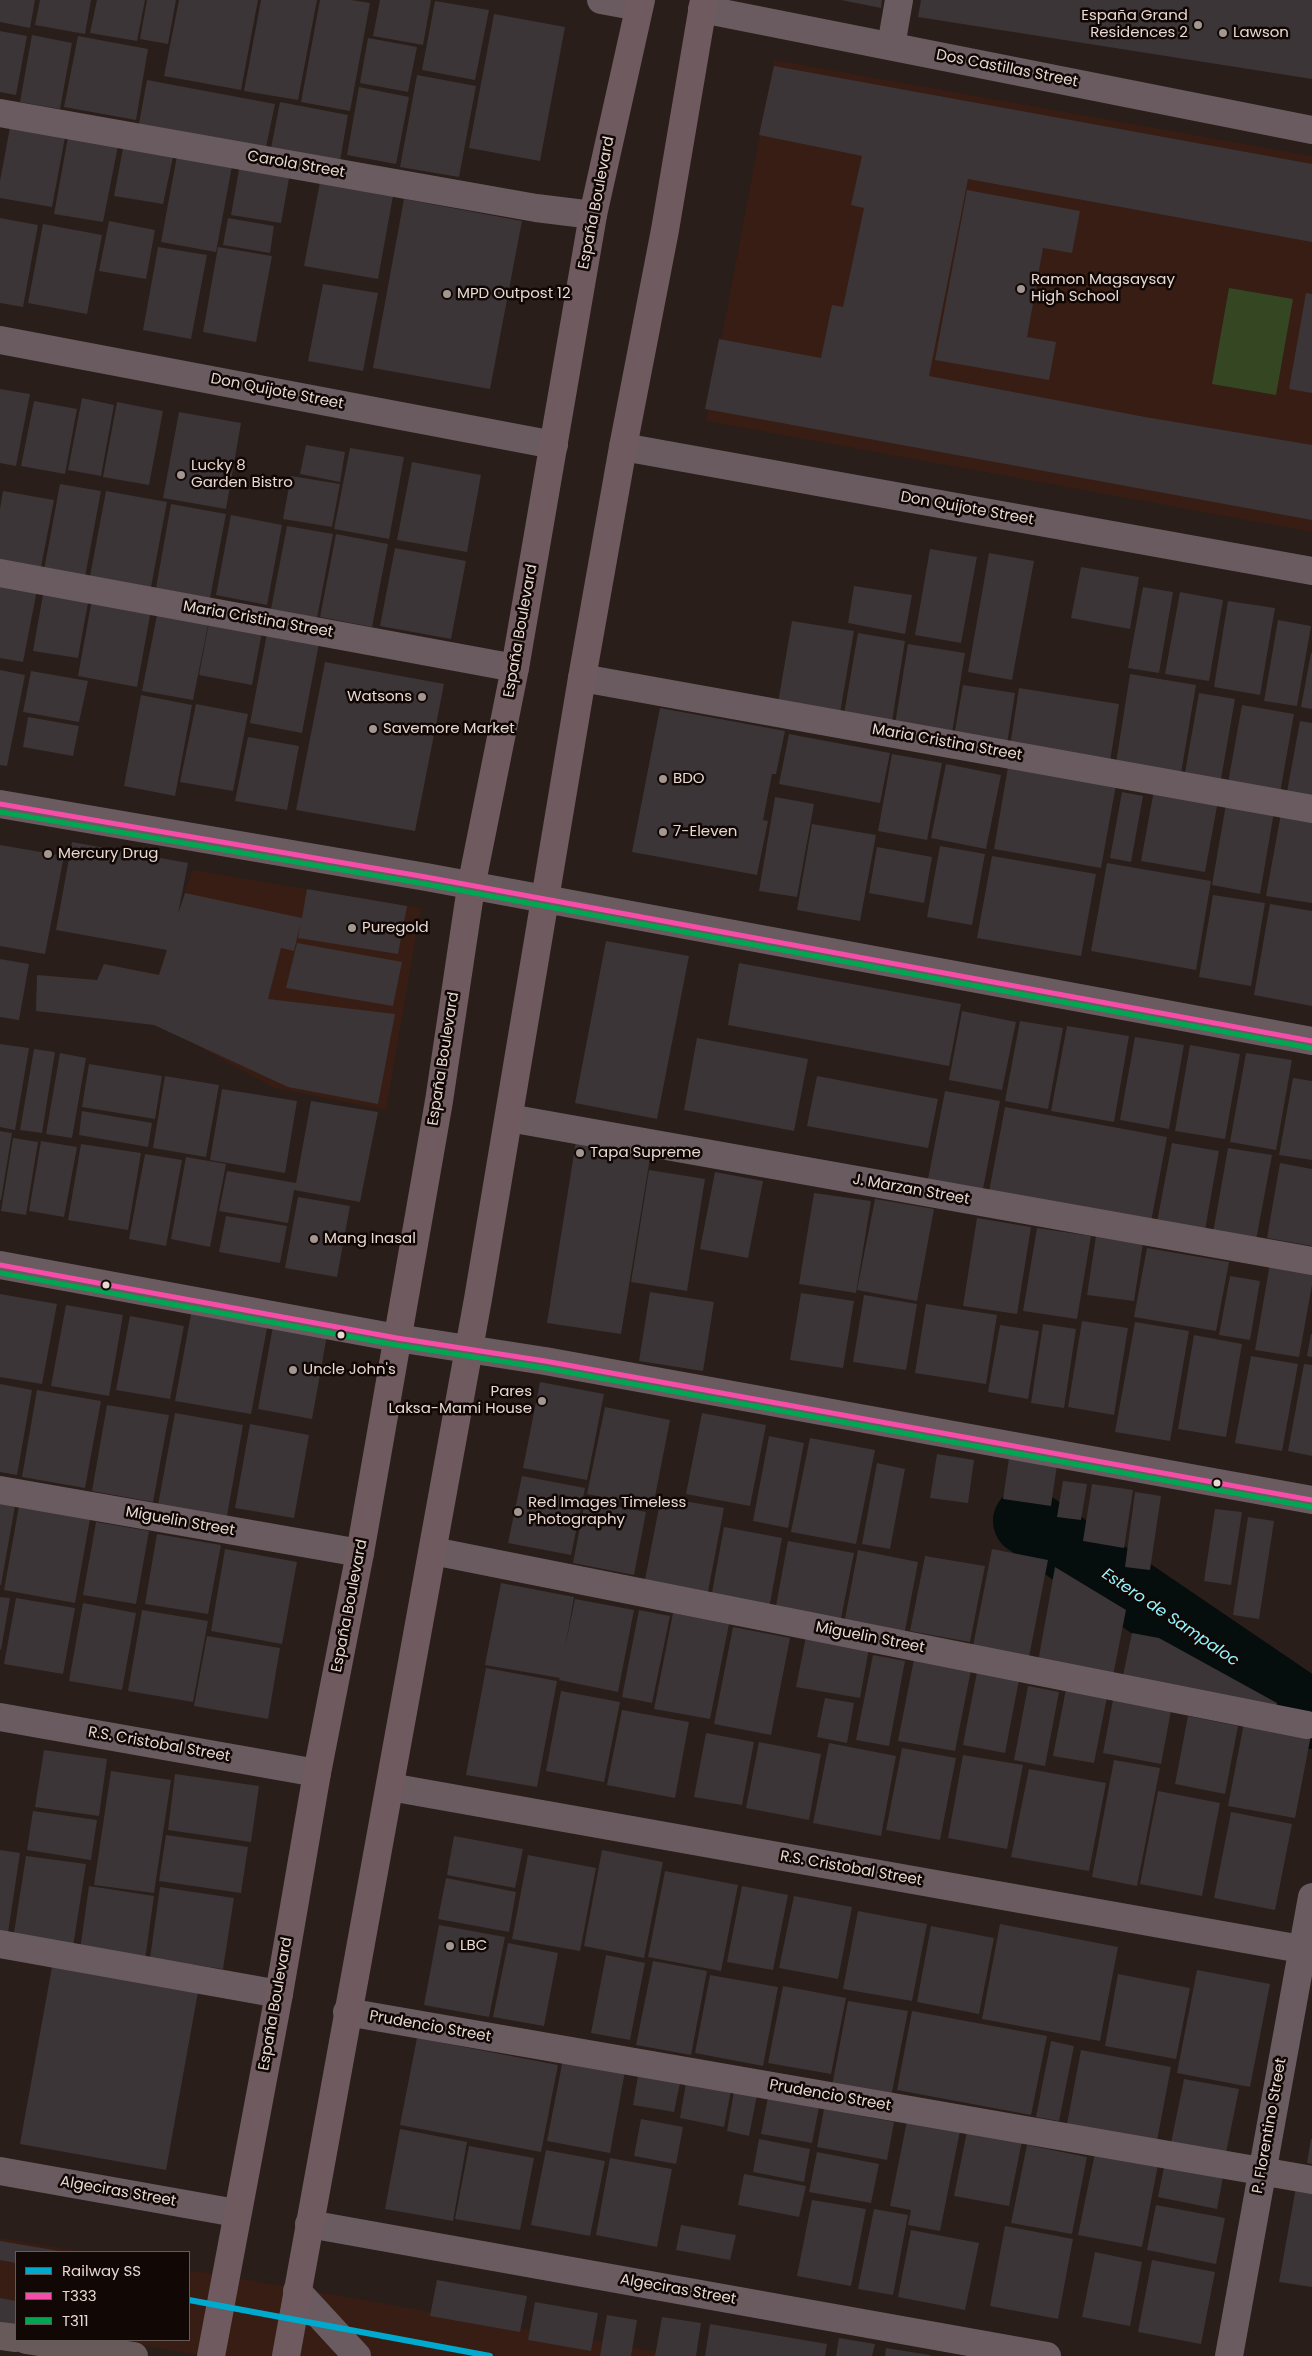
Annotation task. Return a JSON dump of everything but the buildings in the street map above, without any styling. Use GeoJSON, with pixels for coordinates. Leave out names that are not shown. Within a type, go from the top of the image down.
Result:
{"type":"FeatureCollection","features":[{"type":"Feature","properties":{"kind":"highway"},"geometry":{"type":"LineString","coordinates":[[0,2336],[15,2338]]}},
{"type":"Feature","properties":{"kind":"highway"},"geometry":{"type":"LineString","coordinates":[[33,2341],[134,2356]]}},
{"type":"Feature","properties":{"kind":"main road","name":"España Boulevard"},"geometry":{"type":"LineString","coordinates":[[210,2356],[279,1994],[317,1773],[360,1553],[438,1101],[471,887],[515,668],[593,215],[640,3]]}},
{"type":"Feature","properties":{"kind":"main road"},"geometry":{"type":"LineString","coordinates":[[286,2356],[347,2012],[390,1787],[469,1350],[622,447],[665,230],[703,5]]}},
{"type":"Feature","properties":{"kind":"street"},"geometry":{"type":"LineString","coordinates":[[602,0],[640,3]]}},
{"type":"Feature","properties":{"kind":"street"},"geometry":{"type":"LineString","coordinates":[[891,46],[899,0]]}},
{"type":"Feature","properties":{"kind":"street","name":"Dos Castillas Street"},"geometry":{"type":"LineString","coordinates":[[703,5],[891,46],[1312,130]]}},
{"type":"Feature","properties":{"kind":"street","name":"Carola Street"},"geometry":{"type":"LineString","coordinates":[[0,113],[536,208],[593,215]]}},
{"type":"Feature","properties":{"kind":"street","name":"Don Quijote Street"},"geometry":{"type":"LineString","coordinates":[[0,340],[554,445]]}},
{"type":"Feature","properties":{"kind":"street","name":"Don Quijote Street"},"geometry":{"type":"LineString","coordinates":[[622,447],[1312,571]]}},
{"type":"Feature","properties":{"kind":"street","name":"Maria Cristina Street"},"geometry":{"type":"LineString","coordinates":[[0,573],[515,668]]}},
{"type":"Feature","properties":{"kind":"street","name":"Maria Cristina Street"},"geometry":{"type":"LineString","coordinates":[[582,678],[1312,809]]}},
{"type":"Feature","properties":{"kind":"street"},"geometry":{"type":"LineString","coordinates":[[0,804],[471,887],[1312,1041]]}},
{"type":"Feature","properties":{"kind":"street","name":"J. Marzan Street"},"geometry":{"type":"LineString","coordinates":[[509,1118],[1312,1261]]}},
{"type":"Feature","properties":{"kind":"street"},"geometry":{"type":"LineString","coordinates":[[0,1265],[397,1338],[546,1361],[1312,1500]]}},
{"type":"Feature","properties":{"kind":"street","name":"Miguelin Street"},"geometry":{"type":"LineString","coordinates":[[0,1490],[360,1553]]}},
{"type":"Feature","properties":{"kind":"street","name":"Miguelin Street"},"geometry":{"type":"LineString","coordinates":[[433,1551],[1307,1725]]}},
{"type":"Feature","properties":{"kind":"street","name":"R.S. Cristobal Street"},"geometry":{"type":"LineString","coordinates":[[0,1717],[317,1773]]}},
{"type":"Feature","properties":{"kind":"street","name":"R.S. Cristobal Street"},"geometry":{"type":"LineString","coordinates":[[390,1787],[1306,1950]]}},
{"type":"Feature","properties":{"kind":"street","name":"P. Florentino Street"},"geometry":{"type":"LineString","coordinates":[[1230,2356],[1262,2170],[1306,1950],[1312,1897]]}},
{"type":"Feature","properties":{"kind":"street"},"geometry":{"type":"LineString","coordinates":[[0,1944],[279,1994]]}},
{"type":"Feature","properties":{"kind":"street","name":"Prudencio Street"},"geometry":{"type":"LineString","coordinates":[[347,2012],[1312,2180]]}},
{"type":"Feature","properties":{"kind":"street","name":"Algeciras Street"},"geometry":{"type":"LineString","coordinates":[[0,2171],[236,2214]]}},
{"type":"Feature","properties":{"kind":"street","name":"Algeciras Street"},"geometry":{"type":"LineString","coordinates":[[309,2224],[1047,2356]]}},
{"type":"Feature","properties":{"kind":"street"},"geometry":{"type":"LineString","coordinates":[[297,2291],[357,2356]]}},
{"type":"Feature","properties":{"kind":"shaded area","name":"Ramon Magsaysay High School"},"geometry":{"type":"Polygon","coordinates":[[[774,60],[1312,156],[1312,532],[706,421],[774,60]]]}},
{"type":"Feature","properties":{"kind":"shaded area"},"geometry":{"type":"Polygon","coordinates":[[[192,870],[421,908],[386,1110],[274,1088],[160,1025],[36,1011],[41,975],[97,980],[104,964],[159,974],[192,870]]]}},
{"type":"Feature","properties":{"kind":"shaded area"},"geometry":{"type":"Polygon","coordinates":[[[0,2238],[78,2251],[15,2251],[15,2323],[0,2320],[0,2238]]]}},
{"type":"Feature","properties":{"kind":"shaded area"},"geometry":{"type":"Polygon","coordinates":[[[190,2270],[681,2356],[205,2356],[118,2341],[190,2341],[190,2270]]]}},
{"type":"Feature","properties":{"kind":"green space"},"geometry":{"type":"Polygon","coordinates":[[[1229,288],[1293,299],[1276,395],[1212,384],[1229,288]]]}},
{"type":"Feature","properties":{"kind":"waterway","name":"Estero de Sampaloc"},"geometry":{"type":"LineString","coordinates":[[1027,1521],[1312,1715]]}},
{"type":"Feature","properties":{"kind":"rail line","name":"SS"},"geometry":{"type":"LineString","coordinates":[[190,2300],[490,2356]]}},
{"type":"Feature","properties":{"kind":"transit line","name":"T333"},"geometry":{"type":"LineString","coordinates":[[0,804],[426,877],[1312,1041]]}},
{"type":"Feature","properties":{"kind":"transit line","name":"T311"},"geometry":{"type":"LineString","coordinates":[[0,812],[425,884],[1311,1048]]}},
{"type":"Feature","properties":{"kind":"transit line","name":"T333"},"geometry":{"type":"LineString","coordinates":[[0,1265],[397,1338],[545,1361],[1312,1500]]}},
{"type":"Feature","properties":{"kind":"transit line","name":"T311"},"geometry":{"type":"LineString","coordinates":[[0,1273],[396,1345],[544,1368],[1311,1507]]}},
{"type":"Feature","properties":{"kind":"place","name":"España Grand Residences 2"},"geometry":{"type":"Point","coordinates":[1198,25]}},
{"type":"Feature","properties":{"kind":"place","name":"Lawson"},"geometry":{"type":"Point","coordinates":[1223,33]}},
{"type":"Feature","properties":{"kind":"place","name":"Ramon Magsaysay High School"},"geometry":{"type":"Point","coordinates":[1021,289]}},
{"type":"Feature","properties":{"kind":"place","name":"MPD Outpost 12"},"geometry":{"type":"Point","coordinates":[447,294]}},
{"type":"Feature","properties":{"kind":"place","name":"Lucky 8 Garden Bistro"},"geometry":{"type":"Point","coordinates":[181,475]}},
{"type":"Feature","properties":{"kind":"place","name":"Watsons"},"geometry":{"type":"Point","coordinates":[422,697]}},
{"type":"Feature","properties":{"kind":"place","name":"Savemore Market"},"geometry":{"type":"Point","coordinates":[373,729]}},
{"type":"Feature","properties":{"kind":"place","name":"BDO"},"geometry":{"type":"Point","coordinates":[663,779]}},
{"type":"Feature","properties":{"kind":"place","name":"7-Eleven"},"geometry":{"type":"Point","coordinates":[663,832]}},
{"type":"Feature","properties":{"kind":"place","name":"Mercury Drug"},"geometry":{"type":"Point","coordinates":[48,854]}},
{"type":"Feature","properties":{"kind":"place","name":"Puregold"},"geometry":{"type":"Point","coordinates":[352,928]}},
{"type":"Feature","properties":{"kind":"place","name":"Tapa Supreme"},"geometry":{"type":"Point","coordinates":[580,1153]}},
{"type":"Feature","properties":{"kind":"place","name":"Mang Inasal"},"geometry":{"type":"Point","coordinates":[314,1239]}},
{"type":"Feature","properties":{"kind":"place","name":"Uncle John's"},"geometry":{"type":"Point","coordinates":[293,1370]}},
{"type":"Feature","properties":{"kind":"place","name":"Pares Laksa-Mami House"},"geometry":{"type":"Point","coordinates":[542,1401]}},
{"type":"Feature","properties":{"kind":"place","name":"Red Images Timeless Photography"},"geometry":{"type":"Point","coordinates":[518,1512]}},
{"type":"Feature","properties":{"kind":"place","name":"LBC"},"geometry":{"type":"Point","coordinates":[450,1946]}}]}
